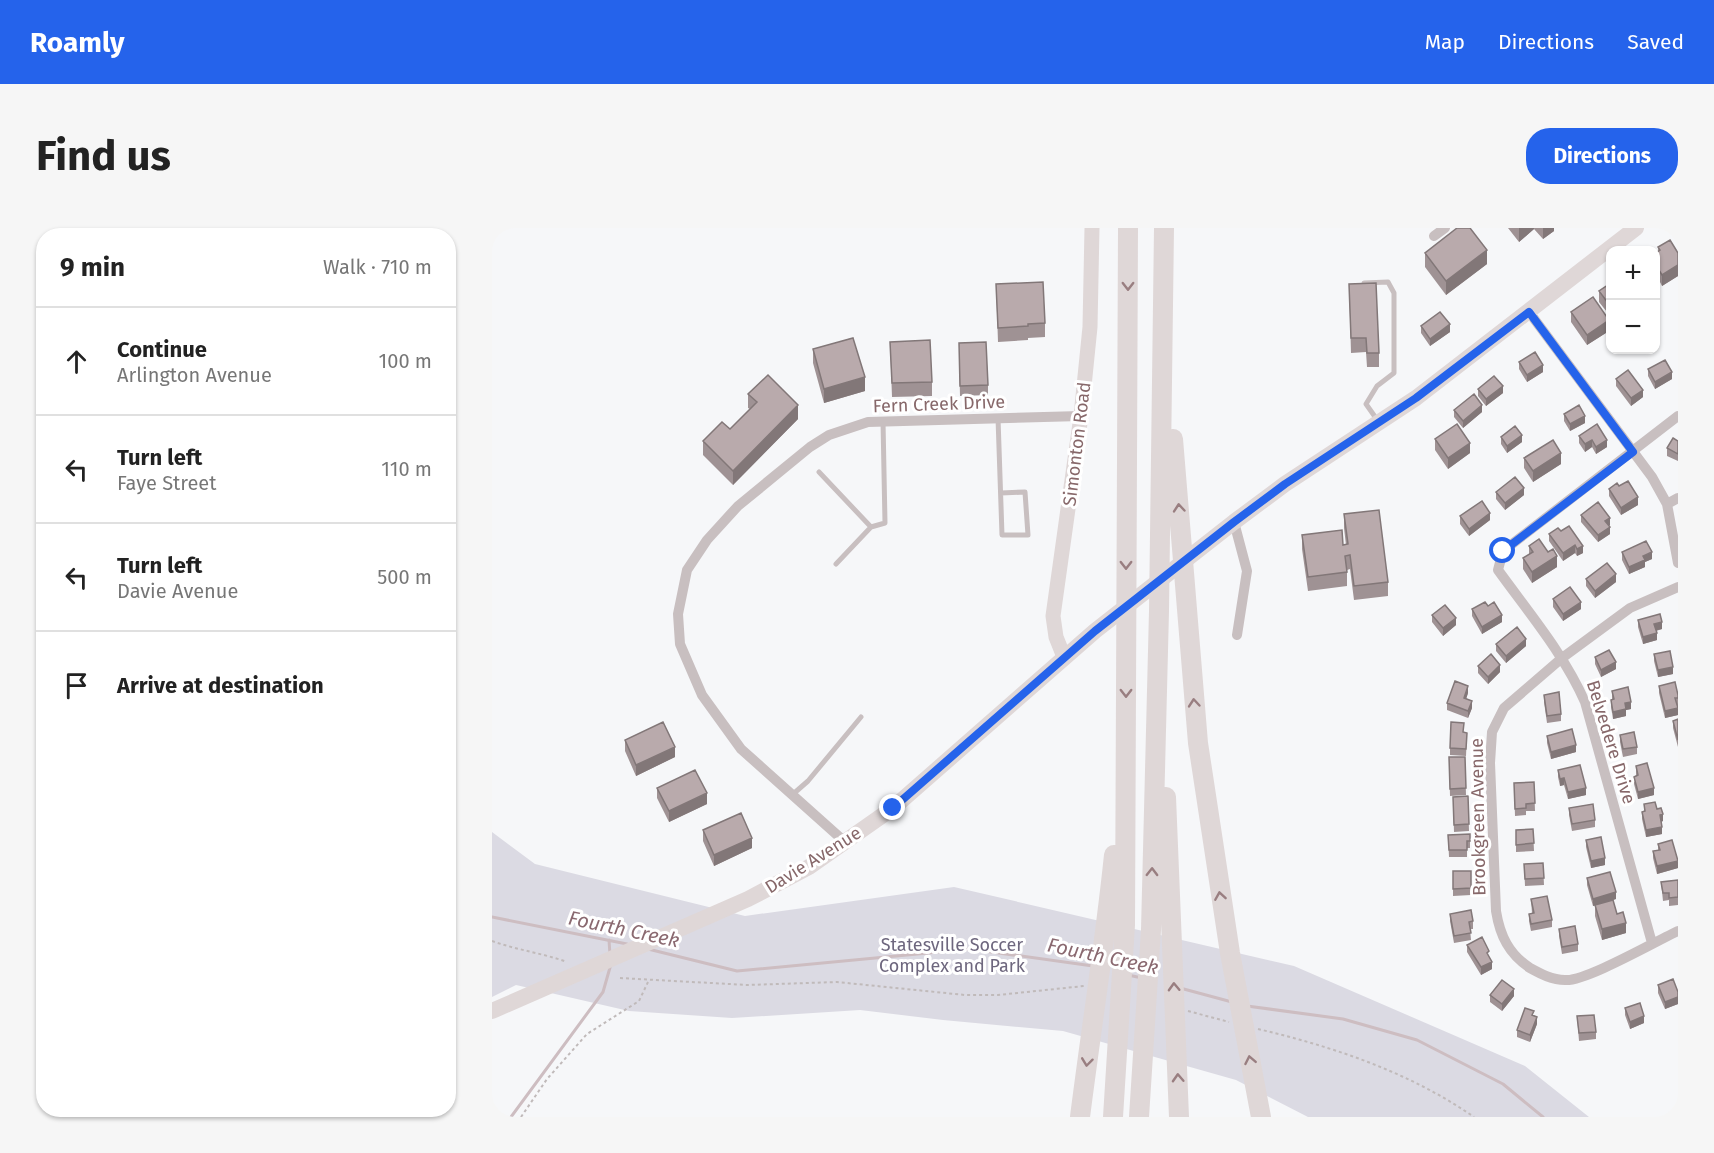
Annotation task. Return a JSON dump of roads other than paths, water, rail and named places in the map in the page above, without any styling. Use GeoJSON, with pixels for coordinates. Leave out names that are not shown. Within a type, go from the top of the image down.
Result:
{"type":"FeatureCollection","features":[{"type":"Feature","properties":{"kind":"highway"},"geometry":{"type":"LineString","coordinates":[[1113,1117],[1120,1019],[1116,920],[1125,741],[1128,228]]}},
{"type":"Feature","properties":{"kind":"highway"},"geometry":{"type":"LineString","coordinates":[[1139,1117],[1151,930],[1159,611],[1164,228]]}},
{"type":"Feature","properties":{"kind":"highway"},"geometry":{"type":"LineString","coordinates":[[1163,338],[1198,743],[1230,953],[1262,1117]]}},
{"type":"Feature","properties":{"kind":"highway"},"geometry":{"type":"LineString","coordinates":[[1159,611],[1179,1117]]}},
{"type":"Feature","properties":{"kind":"highway"},"geometry":{"type":"LineString","coordinates":[[1080,1117],[1094,1006],[1116,920]]}},
{"type":"Feature","properties":{"kind":"main road","name":"Davie Avenue"},"geometry":{"type":"LineString","coordinates":[[492,1011],[747,899],[809,867],[893,808],[1095,631],[1234,522],[1285,484],[1416,398],[1634,229]]}},
{"type":"Feature","properties":{"kind":"street","name":"Simonton Road"},"geometry":{"type":"LineString","coordinates":[[1064,657],[1056,637],[1053,616],[1082,416],[1090,327],[1092,228]]}},
{"type":"Feature","properties":{"kind":"street"},"geometry":{"type":"LineString","coordinates":[[1434,236],[1444,228]]}},
{"type":"Feature","properties":{"kind":"street"},"geometry":{"type":"LineString","coordinates":[[1529,312],[1652,477],[1667,504],[1678,563]]}},
{"type":"Feature","properties":{"kind":"street","name":"Fern Creek Drive"},"geometry":{"type":"LineString","coordinates":[[845,842],[741,749],[702,695],[680,644],[678,614],[687,570],[707,540],[738,506],[810,447],[829,435],[868,422],[1082,416]]}},
{"type":"Feature","properties":{"kind":"street"},"geometry":{"type":"LineString","coordinates":[[1633,452],[1678,416]]}},
{"type":"Feature","properties":{"kind":"street","name":"Belvedere Drive"},"geometry":{"type":"LineString","coordinates":[[1633,452],[1503,551],[1498,570],[1577,682],[1585,702],[1652,943]]}},
{"type":"Feature","properties":{"kind":"street"},"geometry":{"type":"LineString","coordinates":[[1667,504],[1678,498]]}},
{"type":"Feature","properties":{"kind":"street"},"geometry":{"type":"LineString","coordinates":[[1234,522],[1247,572],[1237,635]]}},
{"type":"Feature","properties":{"kind":"street","name":"Brookgreen Avenue"},"geometry":{"type":"LineString","coordinates":[[1678,587],[1630,608],[1521,690],[1504,708],[1492,732],[1491,774],[1496,911],[1504,942],[1519,961],[1542,975],[1566,981],[1599,970],[1678,931]]}},
{"type":"Feature","properties":{"kind":"lane"},"geometry":{"type":"LineString","coordinates":[[1354,284],[1388,282],[1394,293],[1394,373],[1377,386],[1366,404],[1379,422]]}},
{"type":"Feature","properties":{"kind":"lane"},"geometry":{"type":"LineString","coordinates":[[998,418],[1002,535],[1028,535],[1024,492],[1001,493]]}},
{"type":"Feature","properties":{"kind":"lane"},"geometry":{"type":"LineString","coordinates":[[836,564],[871,527],[885,523],[883,421]]}},
{"type":"Feature","properties":{"kind":"lane"},"geometry":{"type":"LineString","coordinates":[[819,472],[871,527]]}},
{"type":"Feature","properties":{"kind":"lane"},"geometry":{"type":"LineString","coordinates":[[792,795],[808,781],[861,717]]}},
{"type":"Feature","properties":{"kind":"waterway","name":"Fourth Creek"},"geometry":{"type":"LineString","coordinates":[[492,917],[627,944]]}},
{"type":"Feature","properties":{"kind":"waterway"},"geometry":{"type":"LineString","coordinates":[[609,940],[610,955]]}},
{"type":"Feature","properties":{"kind":"waterway","name":"Fourth Creek"},"geometry":{"type":"LineString","coordinates":[[648,949],[737,971],[970,949],[1093,966]]}},
{"type":"Feature","properties":{"kind":"waterway"},"geometry":{"type":"LineString","coordinates":[[511,1117],[603,992],[611,964]]}},
{"type":"Feature","properties":{"kind":"waterway","name":"Fourth Creek"},"geometry":{"type":"LineString","coordinates":[[1128,975],[1142,978]]}},
{"type":"Feature","properties":{"kind":"waterway","name":"Fourth Creek"},"geometry":{"type":"LineString","coordinates":[[1180,988],[1232,1002]]}},
{"type":"Feature","properties":{"kind":"waterway","name":"Fourth Creek"},"geometry":{"type":"LineString","coordinates":[[1247,1006],[1343,1019],[1417,1040],[1503,1084],[1543,1117]]}},
{"type":"Feature","properties":{"kind":"park label","name":"Statesville Soccer Complex and Park"},"geometry":{"type":"Point","coordinates":[952,955]}}]}
